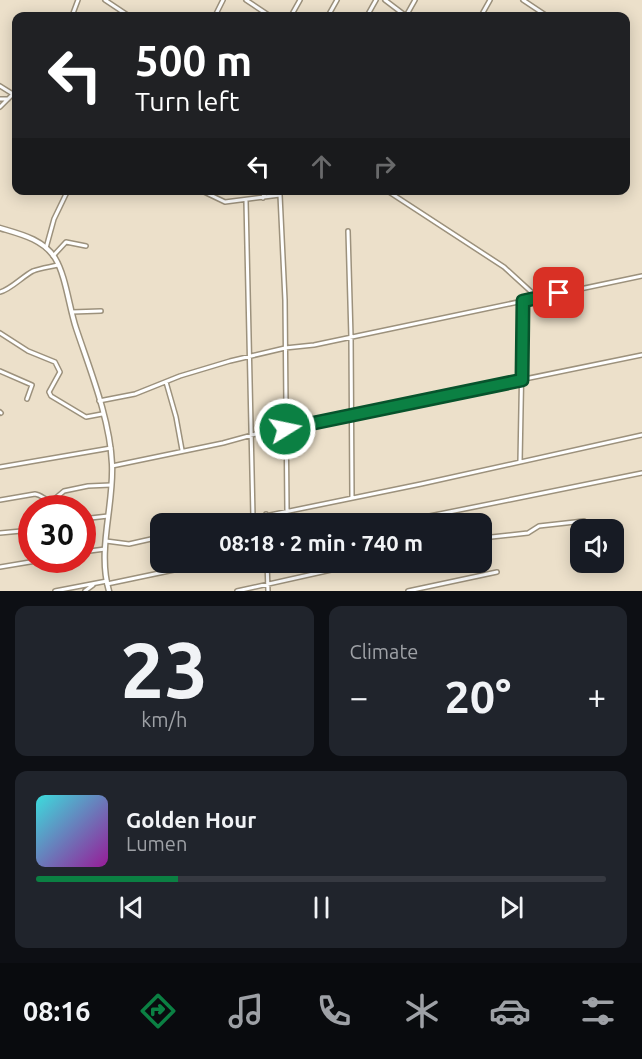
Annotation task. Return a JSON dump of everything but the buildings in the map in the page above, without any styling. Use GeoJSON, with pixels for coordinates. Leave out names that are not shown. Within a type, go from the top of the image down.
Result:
{"type":"FeatureCollection","features":[{"type":"Feature","properties":{"kind":"street"},"geometry":{"type":"LineString","coordinates":[[105,0],[123,12]]}},
{"type":"Feature","properties":{"kind":"street"},"geometry":{"type":"LineString","coordinates":[[246,0],[264,12]]}},
{"type":"Feature","properties":{"kind":"street"},"geometry":{"type":"LineString","coordinates":[[385,0],[401,12]]}},
{"type":"Feature","properties":{"kind":"street"},"geometry":{"type":"LineString","coordinates":[[523,0],[542,12]]}},
{"type":"Feature","properties":{"kind":"street"},"geometry":{"type":"LineString","coordinates":[[0,107],[12,97]]}},
{"type":"Feature","properties":{"kind":"street"},"geometry":{"type":"LineString","coordinates":[[0,99],[8,99]]}},
{"type":"Feature","properties":{"kind":"street"},"geometry":{"type":"LineString","coordinates":[[46,249],[54,219],[66,195]]}},
{"type":"Feature","properties":{"kind":"street"},"geometry":{"type":"LineString","coordinates":[[210,195],[225,202],[280,195],[287,510]]}},
{"type":"Feature","properties":{"kind":"street"},"geometry":{"type":"LineString","coordinates":[[396,195],[504,267],[538,297]]}},
{"type":"Feature","properties":{"kind":"street"},"geometry":{"type":"LineString","coordinates":[[246,201],[253,513]]}},
{"type":"Feature","properties":{"kind":"street"},"geometry":{"type":"LineString","coordinates":[[0,228],[39,242],[53,256],[58,265],[99,401],[111,448],[112,466],[105,549],[109,591]]}},
{"type":"Feature","properties":{"kind":"street"},"geometry":{"type":"LineString","coordinates":[[348,231],[352,498]]}},
{"type":"Feature","properties":{"kind":"street"},"geometry":{"type":"LineString","coordinates":[[53,256],[66,242],[86,246]]}},
{"type":"Feature","properties":{"kind":"street"},"geometry":{"type":"LineString","coordinates":[[0,292],[34,271],[58,265]]}},
{"type":"Feature","properties":{"kind":"street"},"geometry":{"type":"LineString","coordinates":[[99,401],[135,394],[230,361],[285,348],[314,345],[642,276]]}},
{"type":"Feature","properties":{"kind":"street"},"geometry":{"type":"LineString","coordinates":[[520,462],[523,301]]}},
{"type":"Feature","properties":{"kind":"street"},"geometry":{"type":"LineString","coordinates":[[72,312],[101,311]]}},
{"type":"Feature","properties":{"kind":"street"},"geometry":{"type":"LineString","coordinates":[[0,333],[28,351],[55,362],[60,372],[49,392],[51,396],[86,417],[102,414]]}},
{"type":"Feature","properties":{"kind":"street"},"geometry":{"type":"LineString","coordinates":[[112,466],[642,355]]}},
{"type":"Feature","properties":{"kind":"street"},"geometry":{"type":"LineString","coordinates":[[0,372],[32,385],[27,399]]}},
{"type":"Feature","properties":{"kind":"street"},"geometry":{"type":"LineString","coordinates":[[166,382],[182,450]]}},
{"type":"Feature","properties":{"kind":"street"},"geometry":{"type":"LineString","coordinates":[[271,513],[352,498],[642,435]]}},
{"type":"Feature","properties":{"kind":"street"},"geometry":{"type":"LineString","coordinates":[[0,467],[111,448]]}},
{"type":"Feature","properties":{"kind":"street"},"geometry":{"type":"LineString","coordinates":[[444,513],[642,473]]}},
{"type":"Feature","properties":{"kind":"street"},"geometry":{"type":"LineString","coordinates":[[0,500],[35,494],[52,501],[64,490],[111,485]]}},
{"type":"Feature","properties":{"kind":"street"},"geometry":{"type":"LineString","coordinates":[[96,517],[108,516]]}},
{"type":"Feature","properties":{"kind":"street"},"geometry":{"type":"LineString","coordinates":[[492,537],[528,533],[539,526],[570,523]]}},
{"type":"Feature","properties":{"kind":"street"},"geometry":{"type":"LineString","coordinates":[[0,534],[18,532]]}},
{"type":"Feature","properties":{"kind":"street"},"geometry":{"type":"LineString","coordinates":[[106,541],[129,544],[150,539]]}},
{"type":"Feature","properties":{"kind":"street"},"geometry":{"type":"LineString","coordinates":[[96,550],[105,549]]}},
{"type":"Feature","properties":{"kind":"street"},"geometry":{"type":"LineString","coordinates":[[0,567],[18,564]]}},
{"type":"Feature","properties":{"kind":"street"},"geometry":{"type":"LineString","coordinates":[[408,591],[497,572]]}},
{"type":"Feature","properties":{"kind":"street"},"geometry":{"type":"LineString","coordinates":[[55,591],[154,573]]}},
{"type":"Feature","properties":{"kind":"street"},"geometry":{"type":"LineString","coordinates":[[267,573],[268,591]]}},
{"type":"Feature","properties":{"kind":"street"},"geometry":{"type":"LineString","coordinates":[[237,591],[317,573]]}},
{"type":"Feature","properties":{"kind":"street"},"geometry":{"type":"LineString","coordinates":[[85,591],[95,583]]}},
{"type":"Feature","properties":{"kind":"route"},"geometry":{"type":"LineString","coordinates":[[285,429],[522,380],[523,301],[559,293]]}}]}
